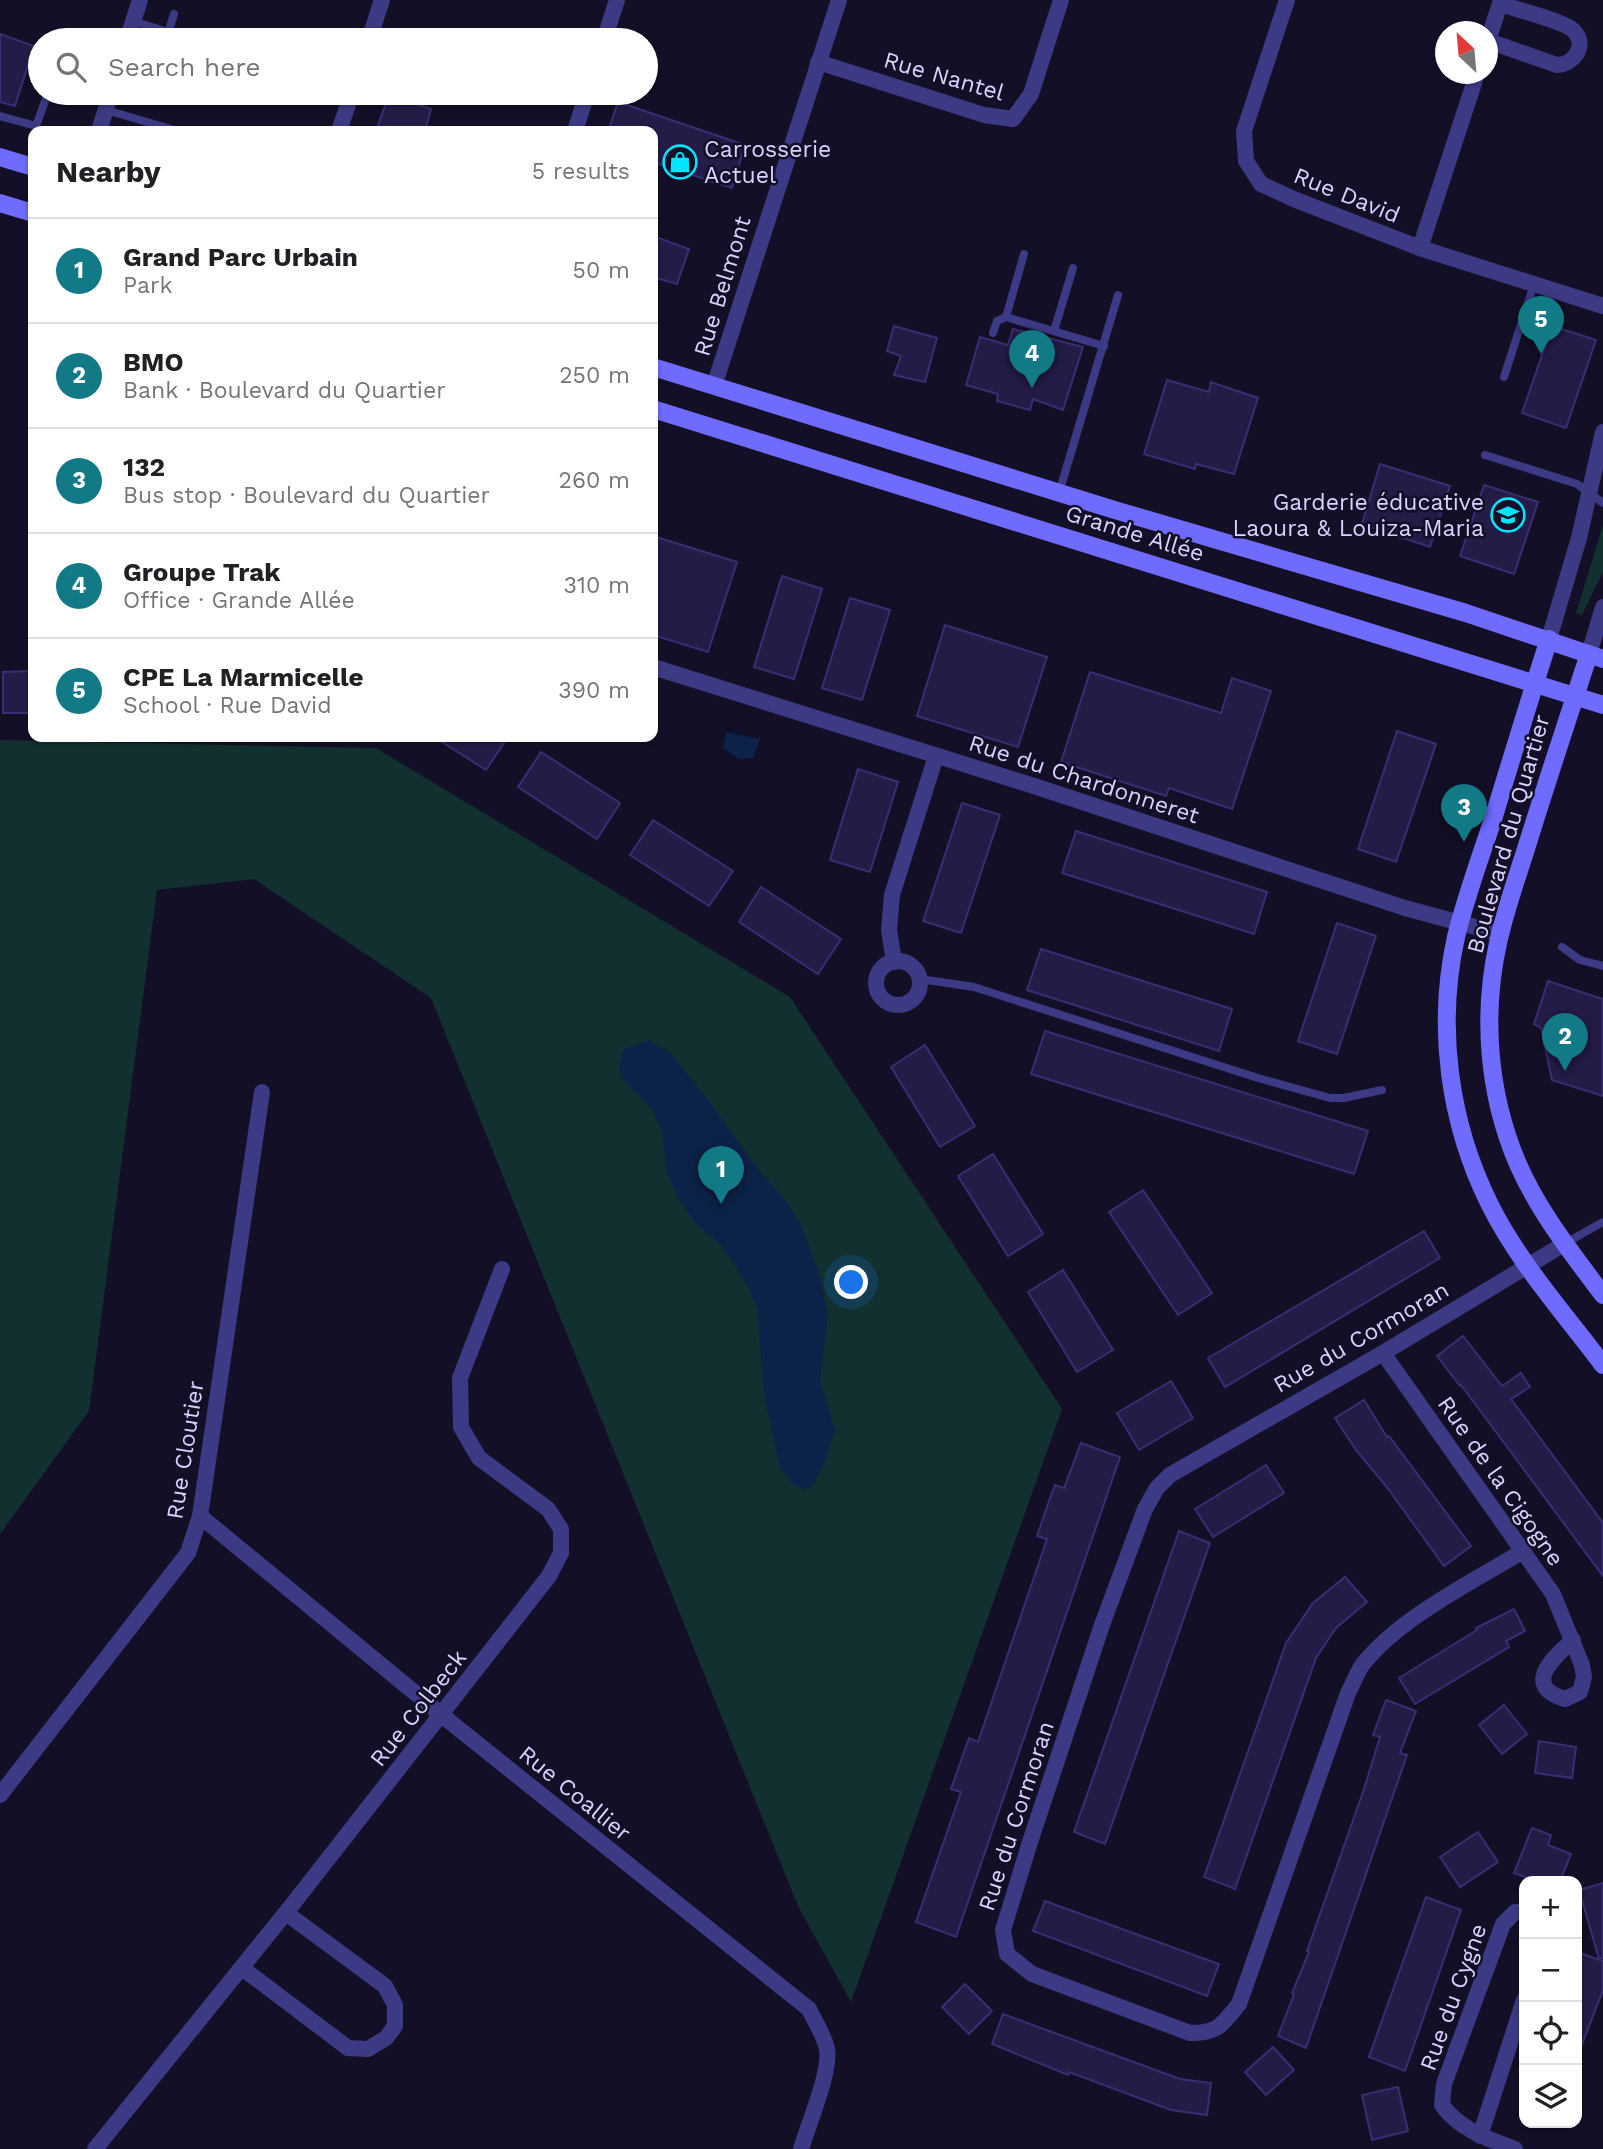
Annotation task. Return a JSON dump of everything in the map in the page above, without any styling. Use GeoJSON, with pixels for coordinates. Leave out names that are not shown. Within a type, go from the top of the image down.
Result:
{"type":"FeatureCollection","features":[{"type":"Feature","properties":{"kind":"main road"},"geometry":{"type":"LineString","coordinates":[[0,157],[28,165]]}},
{"type":"Feature","properties":{"kind":"main road"},"geometry":{"type":"LineString","coordinates":[[0,203],[28,212]]}},
{"type":"Feature","properties":{"kind":"main road","name":"Grande Allée"},"geometry":{"type":"LineString","coordinates":[[658,369],[1059,493],[1332,572],[1596,656]]}},
{"type":"Feature","properties":{"kind":"main road","name":"Grande Allée"},"geometry":{"type":"LineString","coordinates":[[658,411],[1603,705]]}},
{"type":"Feature","properties":{"kind":"main road","name":"Boulevard du Quartier"},"geometry":{"type":"LineString","coordinates":[[1549,639],[1460,923],[1452,962],[1447,1013],[1448,1060],[1453,1097],[1483,1192],[1508,1238],[1603,1365]]}},
{"type":"Feature","properties":{"kind":"main road","name":"Boulevard du Quartier"},"geometry":{"type":"LineString","coordinates":[[1596,656],[1575,696],[1501,934],[1495,958],[1489,1016],[1495,1090],[1517,1161],[1538,1205],[1603,1295]]}},
{"type":"Feature","properties":{"kind":"street"},"geometry":{"type":"LineString","coordinates":[[132,28],[140,0]]}},
{"type":"Feature","properties":{"kind":"street"},"geometry":{"type":"LineString","coordinates":[[373,28],[382,0]]}},
{"type":"Feature","properties":{"kind":"street"},"geometry":{"type":"LineString","coordinates":[[608,28],[617,0]]}},
{"type":"Feature","properties":{"kind":"street","name":"Rue Belmont"},"geometry":{"type":"LineString","coordinates":[[714,386],[839,0]]}},
{"type":"Feature","properties":{"kind":"street","name":"Rue Nantel"},"geometry":{"type":"LineString","coordinates":[[818,62],[984,115],[1013,119],[1031,94],[1061,0]]}},
{"type":"Feature","properties":{"kind":"street","name":"Rue David"},"geometry":{"type":"LineString","coordinates":[[1287,0],[1244,131],[1246,161],[1261,184],[1420,248],[1603,306]]}},
{"type":"Feature","properties":{"kind":"street"},"geometry":{"type":"LineString","coordinates":[[1494,21],[1500,2],[1569,27],[1578,38],[1578,52],[1569,62],[1556,65],[1498,45]]}},
{"type":"Feature","properties":{"kind":"street"},"geometry":{"type":"LineString","coordinates":[[1420,248],[1474,84]]}},
{"type":"Feature","properties":{"kind":"street"},"geometry":{"type":"LineString","coordinates":[[101,126],[107,105]]}},
{"type":"Feature","properties":{"kind":"street"},"geometry":{"type":"LineString","coordinates":[[342,126],[348,105]]}},
{"type":"Feature","properties":{"kind":"street"},"geometry":{"type":"LineString","coordinates":[[577,126],[583,105]]}},
{"type":"Feature","properties":{"kind":"street"},"geometry":{"type":"LineString","coordinates":[[1549,639],[1579,538],[1603,432]]}},
{"type":"Feature","properties":{"kind":"street"},"geometry":{"type":"LineString","coordinates":[[1596,656],[1603,607]]}},
{"type":"Feature","properties":{"kind":"street","name":"Rue du Chardonneret"},"geometry":{"type":"LineString","coordinates":[[658,669],[1263,860],[1340,887],[1501,934]]}},
{"type":"Feature","properties":{"kind":"street"},"geometry":{"type":"LineString","coordinates":[[894,962],[889,930],[892,895],[936,756]]}},
{"type":"Feature","properties":{"kind":"street"},"geometry":{"type":"LineString","coordinates":[[894,962],[910,965],[920,979],[919,991],[912,1000],[901,1004],[885,1000],[878,991],[877,979],[882,969],[894,962]]}},
{"type":"Feature","properties":{"kind":"street","name":"Rue Cloutier"},"geometry":{"type":"LineString","coordinates":[[0,1795],[188,1553],[201,1516],[262,1092]]}},
{"type":"Feature","properties":{"kind":"street","name":"Rue du Cormoran"},"geometry":{"type":"LineString","coordinates":[[1523,1551],[1417,1617],[1384,1642],[1362,1666],[1348,1693],[1239,2004],[1226,2020],[1210,2033],[1190,2033],[1032,1974],[1007,1954],[1003,1930],[1030,1842],[1102,1625],[1145,1509],[1157,1488],[1170,1475],[1383,1353],[1564,1244]]}},
{"type":"Feature","properties":{"kind":"street","name":"Rue Colbeck"},"geometry":{"type":"LineString","coordinates":[[95,2149],[442,1715],[550,1576],[561,1553],[561,1529],[548,1509],[479,1458],[461,1427],[460,1378],[502,1269]]}},
{"type":"Feature","properties":{"kind":"street","name":"Rue de la Cigogne"},"geometry":{"type":"LineString","coordinates":[[1383,1353],[1553,1594],[1573,1640]]}},
{"type":"Feature","properties":{"kind":"street","name":"Rue Coallier"},"geometry":{"type":"LineString","coordinates":[[201,1516],[442,1715],[809,2009],[822,2034],[827,2051],[827,2068],[801,2149]]}},
{"type":"Feature","properties":{"kind":"street","name":"Rue du Cygne"},"geometry":{"type":"LineString","coordinates":[[1515,2149],[1480,2136],[1451,2117],[1442,2105],[1444,2084],[1503,1924],[1515,1912],[1519,1912]]}},
{"type":"Feature","properties":{"kind":"street"},"geometry":{"type":"LineString","coordinates":[[242,1968],[348,2048],[368,2049],[386,2038],[395,2026],[395,2005],[385,1986],[286,1913]]}},
{"type":"Feature","properties":{"kind":"street"},"geometry":{"type":"LineString","coordinates":[[1480,2136],[1523,2002]]}},
{"type":"Feature","properties":{"kind":"lane"},"geometry":{"type":"LineString","coordinates":[[170,28],[174,14]]}},
{"type":"Feature","properties":{"kind":"lane"},"geometry":{"type":"LineString","coordinates":[[133,21],[149,28]]}},
{"type":"Feature","properties":{"kind":"lane"},"geometry":{"type":"LineString","coordinates":[[0,116],[36,126],[44,105]]}},
{"type":"Feature","properties":{"kind":"lane"},"geometry":{"type":"LineString","coordinates":[[106,110],[160,126]]}},
{"type":"Feature","properties":{"kind":"lane"},"geometry":{"type":"LineString","coordinates":[[1006,317],[1024,254]]}},
{"type":"Feature","properties":{"kind":"lane"},"geometry":{"type":"LineString","coordinates":[[1054,331],[1073,268]]}},
{"type":"Feature","properties":{"kind":"lane"},"geometry":{"type":"LineString","coordinates":[[1504,377],[1534,284]]}},
{"type":"Feature","properties":{"kind":"lane"},"geometry":{"type":"LineString","coordinates":[[1059,493],[1118,295]]}},
{"type":"Feature","properties":{"kind":"lane"},"geometry":{"type":"LineString","coordinates":[[993,334],[997,321],[1006,317],[1104,346]]}},
{"type":"Feature","properties":{"kind":"lane"},"geometry":{"type":"LineString","coordinates":[[1485,455],[1577,484],[1603,503]]}},
{"type":"Feature","properties":{"kind":"lane"},"geometry":{"type":"LineString","coordinates":[[1562,947],[1580,960],[1603,966]]}},
{"type":"Feature","properties":{"kind":"lane"},"geometry":{"type":"LineString","coordinates":[[920,979],[974,987],[1258,1079],[1330,1098],[1344,1098],[1382,1090]]}},
{"type":"Feature","properties":{"kind":"lane"},"geometry":{"type":"LineString","coordinates":[[1564,1244],[1603,1222]]}},
{"type":"Feature","properties":{"kind":"green space"},"geometry":{"type":"Polygon","coordinates":[[[1603,525],[1603,572],[1582,615],[1576,613],[1603,525]]]}},
{"type":"Feature","properties":{"kind":"green space"},"geometry":{"type":"Polygon","coordinates":[[[0,740],[376,748],[790,997],[1062,1409],[851,2002],[798,1906],[431,998],[254,879],[157,890],[89,1411],[0,1534],[0,740]]]}},
{"type":"Feature","properties":{"kind":"water"},"geometry":{"type":"Polygon","coordinates":[[[726,732],[760,739],[753,758],[739,759],[723,748],[726,732]]]}},
{"type":"Feature","properties":{"kind":"water"},"geometry":{"type":"Polygon","coordinates":[[[649,1040],[671,1053],[753,1163],[789,1205],[801,1225],[820,1275],[828,1316],[820,1380],[835,1431],[824,1464],[813,1485],[804,1490],[793,1484],[780,1468],[764,1394],[757,1307],[744,1279],[722,1246],[695,1223],[678,1198],[667,1173],[662,1130],[653,1111],[621,1077],[619,1067],[623,1050],[649,1040]]]}},
{"type":"Feature","properties":{"kind":"building"},"geometry":{"type":"Polygon","coordinates":[[[0,34],[28,44],[28,65],[15,106],[0,102],[0,34]]]}},
{"type":"Feature","properties":{"kind":"building"},"geometry":{"type":"Polygon","coordinates":[[[385,105],[419,105],[431,109],[426,126],[378,126],[385,105]]]}},
{"type":"Feature","properties":{"kind":"building"},"geometry":{"type":"Polygon","coordinates":[[[617,105],[627,105],[745,145],[732,188],[658,164],[658,126],[610,126],[617,105]]]}},
{"type":"Feature","properties":{"kind":"building"},"geometry":{"type":"Polygon","coordinates":[[[658,238],[689,249],[677,284],[658,278],[658,238]]]}},
{"type":"Feature","properties":{"kind":"building"},"geometry":{"type":"Polygon","coordinates":[[[894,326],[937,338],[925,382],[894,375],[901,356],[887,351],[894,326]]]}},
{"type":"Feature","properties":{"kind":"building"},"geometry":{"type":"Polygon","coordinates":[[[1552,326],[1596,340],[1566,428],[1522,413],[1552,326]]]}},
{"type":"Feature","properties":{"kind":"building"},"geometry":{"type":"Polygon","coordinates":[[[1013,329],[1083,347],[1063,410],[1033,399],[1030,410],[997,401],[998,394],[966,385],[980,337],[1008,345],[1013,329]]]}},
{"type":"Feature","properties":{"kind":"building"},"geometry":{"type":"Polygon","coordinates":[[[1167,380],[1209,392],[1211,382],[1258,398],[1234,474],[1196,464],[1195,469],[1144,454],[1167,380]]]}},
{"type":"Feature","properties":{"kind":"building"},"geometry":{"type":"Polygon","coordinates":[[[1380,464],[1450,486],[1430,547],[1362,524],[1380,464]]]}},
{"type":"Feature","properties":{"kind":"building"},"geometry":{"type":"Polygon","coordinates":[[[1484,485],[1538,502],[1514,574],[1460,556],[1484,485]]]}},
{"type":"Feature","properties":{"kind":"building"},"geometry":{"type":"Polygon","coordinates":[[[658,538],[737,562],[708,652],[658,637],[658,538]]]}},
{"type":"Feature","properties":{"kind":"building"},"geometry":{"type":"Polygon","coordinates":[[[782,576],[822,589],[794,679],[754,667],[782,576]]]}},
{"type":"Feature","properties":{"kind":"building"},"geometry":{"type":"Polygon","coordinates":[[[850,598],[890,610],[862,700],[822,688],[850,598]]]}},
{"type":"Feature","properties":{"kind":"building"},"geometry":{"type":"Polygon","coordinates":[[[945,625],[1047,657],[1018,747],[917,716],[945,625]]]}},
{"type":"Feature","properties":{"kind":"building"},"geometry":{"type":"Polygon","coordinates":[[[28,671],[28,713],[3,713],[3,672],[28,671]]]}},
{"type":"Feature","properties":{"kind":"building"},"geometry":{"type":"Polygon","coordinates":[[[1090,672],[1221,713],[1232,678],[1271,691],[1232,809],[1169,788],[1166,796],[1061,762],[1090,672]]]}},
{"type":"Feature","properties":{"kind":"building"},"geometry":{"type":"Polygon","coordinates":[[[1397,731],[1436,744],[1396,862],[1358,849],[1397,731]]]}},
{"type":"Feature","properties":{"kind":"building"},"geometry":{"type":"Polygon","coordinates":[[[442,742],[505,742],[486,770],[442,742]]]}},
{"type":"Feature","properties":{"kind":"building"},"geometry":{"type":"Polygon","coordinates":[[[541,752],[620,803],[597,839],[518,787],[541,752]]]}},
{"type":"Feature","properties":{"kind":"building"},"geometry":{"type":"Polygon","coordinates":[[[858,769],[898,782],[870,872],[830,860],[858,769]]]}},
{"type":"Feature","properties":{"kind":"building"},"geometry":{"type":"Polygon","coordinates":[[[962,803],[1000,815],[961,933],[923,921],[962,803]]]}},
{"type":"Feature","properties":{"kind":"building"},"geometry":{"type":"Polygon","coordinates":[[[653,820],[733,871],[709,906],[630,855],[653,820]]]}},
{"type":"Feature","properties":{"kind":"building"},"geometry":{"type":"Polygon","coordinates":[[[1076,831],[1267,892],[1254,934],[1062,873],[1076,831]]]}},
{"type":"Feature","properties":{"kind":"building"},"geometry":{"type":"Polygon","coordinates":[[[761,887],[841,939],[818,974],[739,922],[761,887]]]}},
{"type":"Feature","properties":{"kind":"building"},"geometry":{"type":"Polygon","coordinates":[[[1337,923],[1376,936],[1337,1054],[1298,1041],[1337,923]]]}},
{"type":"Feature","properties":{"kind":"building"},"geometry":{"type":"Polygon","coordinates":[[[1041,949],[1232,1009],[1219,1051],[1027,990],[1041,949]]]}},
{"type":"Feature","properties":{"kind":"building"},"geometry":{"type":"Polygon","coordinates":[[[1548,981],[1603,999],[1603,1096],[1552,1080],[1541,1028],[1534,1024],[1548,981]]]}},
{"type":"Feature","properties":{"kind":"building"},"geometry":{"type":"Polygon","coordinates":[[[1045,1031],[1368,1131],[1354,1174],[1031,1074],[1045,1031]]]}},
{"type":"Feature","properties":{"kind":"building"},"geometry":{"type":"Polygon","coordinates":[[[925,1045],[975,1126],[940,1147],[891,1067],[925,1045]]]}},
{"type":"Feature","properties":{"kind":"building"},"geometry":{"type":"Polygon","coordinates":[[[993,1154],[1043,1234],[1008,1256],[958,1176],[993,1154]]]}},
{"type":"Feature","properties":{"kind":"building"},"geometry":{"type":"Polygon","coordinates":[[[1143,1190],[1212,1293],[1178,1315],[1109,1212],[1143,1190]]]}},
{"type":"Feature","properties":{"kind":"building"},"geometry":{"type":"Polygon","coordinates":[[[1424,1231],[1440,1258],[1225,1387],[1208,1358],[1424,1231]]]}},
{"type":"Feature","properties":{"kind":"building"},"geometry":{"type":"Polygon","coordinates":[[[1063,1270],[1113,1350],[1077,1372],[1028,1292],[1063,1270]]]}},
{"type":"Feature","properties":{"kind":"building"},"geometry":{"type":"Polygon","coordinates":[[[1463,1336],[1502,1386],[1521,1373],[1530,1387],[1511,1399],[1603,1523],[1603,1576],[1437,1356],[1463,1336]]]}},
{"type":"Feature","properties":{"kind":"building"},"geometry":{"type":"Polygon","coordinates":[[[1171,1381],[1193,1418],[1139,1450],[1117,1413],[1171,1381]]]}},
{"type":"Feature","properties":{"kind":"building"},"geometry":{"type":"Polygon","coordinates":[[[1364,1400],[1387,1437],[1389,1436],[1471,1546],[1444,1566],[1335,1418],[1364,1400]]]}},
{"type":"Feature","properties":{"kind":"building"},"geometry":{"type":"Polygon","coordinates":[[[1081,1443],[1120,1457],[956,1937],[916,1922],[961,1792],[951,1789],[969,1738],[978,1742],[1047,1539],[1037,1536],[1050,1498],[1055,1485],[1064,1488],[1081,1443]]]}},
{"type":"Feature","properties":{"kind":"building"},"geometry":{"type":"Polygon","coordinates":[[[1266,1465],[1284,1493],[1213,1537],[1195,1509],[1266,1465]]]}},
{"type":"Feature","properties":{"kind":"building"},"geometry":{"type":"Polygon","coordinates":[[[1179,1531],[1210,1543],[1105,1844],[1074,1832],[1179,1531]]]}},
{"type":"Feature","properties":{"kind":"building"},"geometry":{"type":"Polygon","coordinates":[[[1345,1577],[1367,1602],[1336,1628],[1316,1658],[1235,1889],[1204,1877],[1286,1643],[1313,1603],[1345,1577]]]}},
{"type":"Feature","properties":{"kind":"building"},"geometry":{"type":"Polygon","coordinates":[[[1514,1609],[1525,1631],[1506,1641],[1509,1647],[1415,1704],[1399,1678],[1477,1630],[1476,1628],[1514,1609]]]}},
{"type":"Feature","properties":{"kind":"building"},"geometry":{"type":"Polygon","coordinates":[[[1386,1700],[1416,1711],[1400,1753],[1407,1755],[1306,2048],[1278,2036],[1364,1789],[1380,1737],[1373,1735],[1386,1700]]]}},
{"type":"Feature","properties":{"kind":"building"},"geometry":{"type":"Polygon","coordinates":[[[1504,1705],[1527,1734],[1502,1754],[1479,1725],[1504,1705]]]}},
{"type":"Feature","properties":{"kind":"building"},"geometry":{"type":"Polygon","coordinates":[[[1539,1741],[1576,1747],[1572,1778],[1535,1773],[1539,1741]]]}},
{"type":"Feature","properties":{"kind":"building"},"geometry":{"type":"Polygon","coordinates":[[[1532,1828],[1551,1835],[1548,1845],[1571,1854],[1562,1876],[1522,1876],[1514,1873],[1532,1828]]]}},
{"type":"Feature","properties":{"kind":"building"},"geometry":{"type":"Polygon","coordinates":[[[1478,1832],[1498,1862],[1460,1887],[1440,1857],[1478,1832]]]}},
{"type":"Feature","properties":{"kind":"building"},"geometry":{"type":"Polygon","coordinates":[[[1603,1883],[1603,1958],[1599,1959],[1582,1900],[1582,1889],[1603,1883]]]}},
{"type":"Feature","properties":{"kind":"building"},"geometry":{"type":"Polygon","coordinates":[[[1426,1897],[1461,1910],[1405,2071],[1369,2057],[1426,1897]]]}},
{"type":"Feature","properties":{"kind":"building"},"geometry":{"type":"Polygon","coordinates":[[[1045,1901],[1219,1964],[1207,1996],[1033,1931],[1045,1901]]]}},
{"type":"Feature","properties":{"kind":"building"},"geometry":{"type":"Polygon","coordinates":[[[1582,1954],[1603,1961],[1603,1990],[1582,2045],[1582,1954]]]}},
{"type":"Feature","properties":{"kind":"building"},"geometry":{"type":"Polygon","coordinates":[[[965,1984],[992,2011],[969,2034],[942,2007],[965,1984]]]}},
{"type":"Feature","properties":{"kind":"building"},"geometry":{"type":"Polygon","coordinates":[[[1003,2014],[1180,2079],[1211,2083],[1207,2115],[1171,2110],[1069,2072],[1068,2075],[992,2044],[1003,2014]]]}},
{"type":"Feature","properties":{"kind":"building"},"geometry":{"type":"Polygon","coordinates":[[[1273,2047],[1294,2070],[1266,2095],[1245,2072],[1273,2047]]]}},
{"type":"Feature","properties":{"kind":"building"},"geometry":{"type":"Polygon","coordinates":[[[1398,2087],[1408,2131],[1372,2140],[1362,2095],[1398,2087]]]}},
{"type":"Feature","properties":{"kind":"place","name":"Carrosserie Actuel"},"geometry":{"type":"Point","coordinates":[680,162]}},
{"type":"Feature","properties":{"kind":"place","name":"CPE La Marmicelle"},"geometry":{"type":"Point","coordinates":[1541,354]}},
{"type":"Feature","properties":{"kind":"place","name":"Groupe Trak"},"geometry":{"type":"Point","coordinates":[1032,388]}},
{"type":"Feature","properties":{"kind":"place","name":"Garderie éducative Laoura & Louiza-Maria"},"geometry":{"type":"Point","coordinates":[1508,515]}},
{"type":"Feature","properties":{"kind":"place","name":"132"},"geometry":{"type":"Point","coordinates":[1464,842]}},
{"type":"Feature","properties":{"kind":"place","name":"BMO"},"geometry":{"type":"Point","coordinates":[1565,1071]}},
{"type":"Feature","properties":{"kind":"place","name":"Grand Parc Urbain"},"geometry":{"type":"Point","coordinates":[721,1204]}}]}
